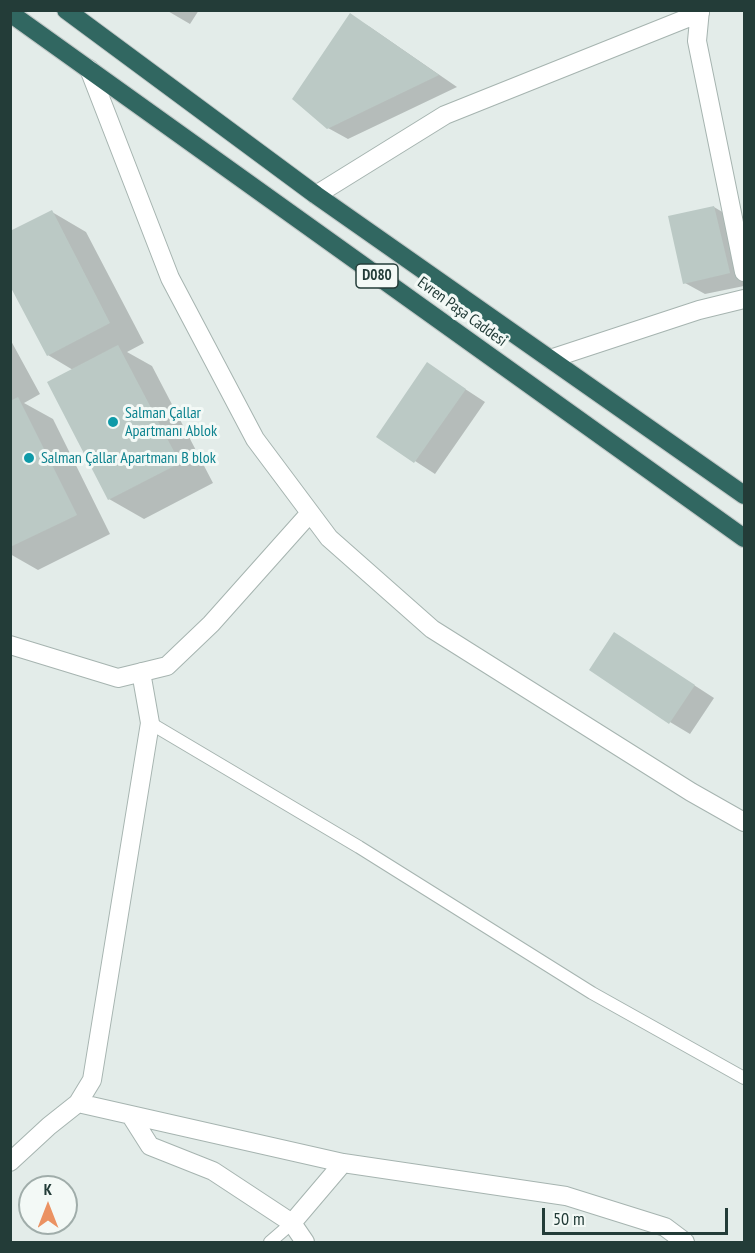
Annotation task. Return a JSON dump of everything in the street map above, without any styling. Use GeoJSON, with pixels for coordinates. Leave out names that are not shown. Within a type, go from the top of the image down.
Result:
{"type":"FeatureCollection","features":[{"type":"Feature","properties":{"kind":"highway","name":"Evren Paşa Caddesi"},"geometry":{"type":"LineString","coordinates":[[66,10],[316,195],[744,495]]}},
{"type":"Feature","properties":{"kind":"highway","name":"Evren Paşa Caddesi"},"geometry":{"type":"LineString","coordinates":[[10,13],[744,538]]}},
{"type":"Feature","properties":{"kind":"street"},"geometry":{"type":"LineString","coordinates":[[316,195],[446,115],[700,12],[697,41],[744,272]]}},
{"type":"Feature","properties":{"kind":"street"},"geometry":{"type":"LineString","coordinates":[[89,69],[170,278],[255,439],[329,538],[432,629],[691,792],[744,822]]}},
{"type":"Feature","properties":{"kind":"street"},"geometry":{"type":"LineString","coordinates":[[550,359],[699,310],[744,299]]}},
{"type":"Feature","properties":{"kind":"street"},"geometry":{"type":"LineString","coordinates":[[10,645],[118,678],[167,666],[196,638],[310,513]]}},
{"type":"Feature","properties":{"kind":"street"},"geometry":{"type":"LineString","coordinates":[[10,1162],[78,1103],[92,1080],[150,723],[141,672]]}},
{"type":"Feature","properties":{"kind":"street"},"geometry":{"type":"LineString","coordinates":[[78,1103],[343,1163],[566,1196],[665,1227],[685,1242]]}},
{"type":"Feature","properties":{"kind":"street"},"geometry":{"type":"LineString","coordinates":[[131,1116],[150,1146],[213,1171],[292,1223],[305,1242]]}},
{"type":"Feature","properties":{"kind":"street"},"geometry":{"type":"LineString","coordinates":[[292,1223],[343,1163]]}},
{"type":"Feature","properties":{"kind":"lane"},"geometry":{"type":"LineString","coordinates":[[150,723],[358,847],[592,993],[744,1078]]}},
{"type":"Feature","properties":{"kind":"lane"},"geometry":{"type":"LineString","coordinates":[[270,1242],[292,1223]]}},
{"type":"Feature","properties":{"kind":"building"},"geometry":{"type":"Polygon","coordinates":[[[350,13],[439,75],[327,129],[292,99],[350,13]]]}},
{"type":"Feature","properties":{"kind":"building"},"geometry":{"type":"Polygon","coordinates":[[[714,206],[730,273],[683,284],[668,216],[714,206]]]}},
{"type":"Feature","properties":{"kind":"building"},"geometry":{"type":"Polygon","coordinates":[[[52,210],[110,323],[47,356],[10,286],[10,231],[52,210]]]}},
{"type":"Feature","properties":{"kind":"building","name":"Salman Çallar Apartmanı Ablok"},"geometry":{"type":"Polygon","coordinates":[[[118,345],[180,463],[108,500],[47,382],[118,345]]]}},
{"type":"Feature","properties":{"kind":"building"},"geometry":{"type":"Polygon","coordinates":[[[427,362],[466,389],[414,463],[376,437],[427,362]]]}},
{"type":"Feature","properties":{"kind":"building","name":"Salman Çallar Apartmanı B blok"},"geometry":{"type":"Polygon","coordinates":[[[18,397],[77,515],[10,547],[10,401],[18,397]]]}},
{"type":"Feature","properties":{"kind":"building"},"geometry":{"type":"Polygon","coordinates":[[[614,632],[695,685],[669,724],[589,670],[614,632]]]}},
{"type":"Feature","properties":{"kind":"place","name":"Salman Çallar Apartmanı Ablok"},"geometry":{"type":"Point","coordinates":[113,422]}},
{"type":"Feature","properties":{"kind":"place","name":"Salman Çallar Apartmanı B blok"},"geometry":{"type":"Point","coordinates":[29,458]}}]}
